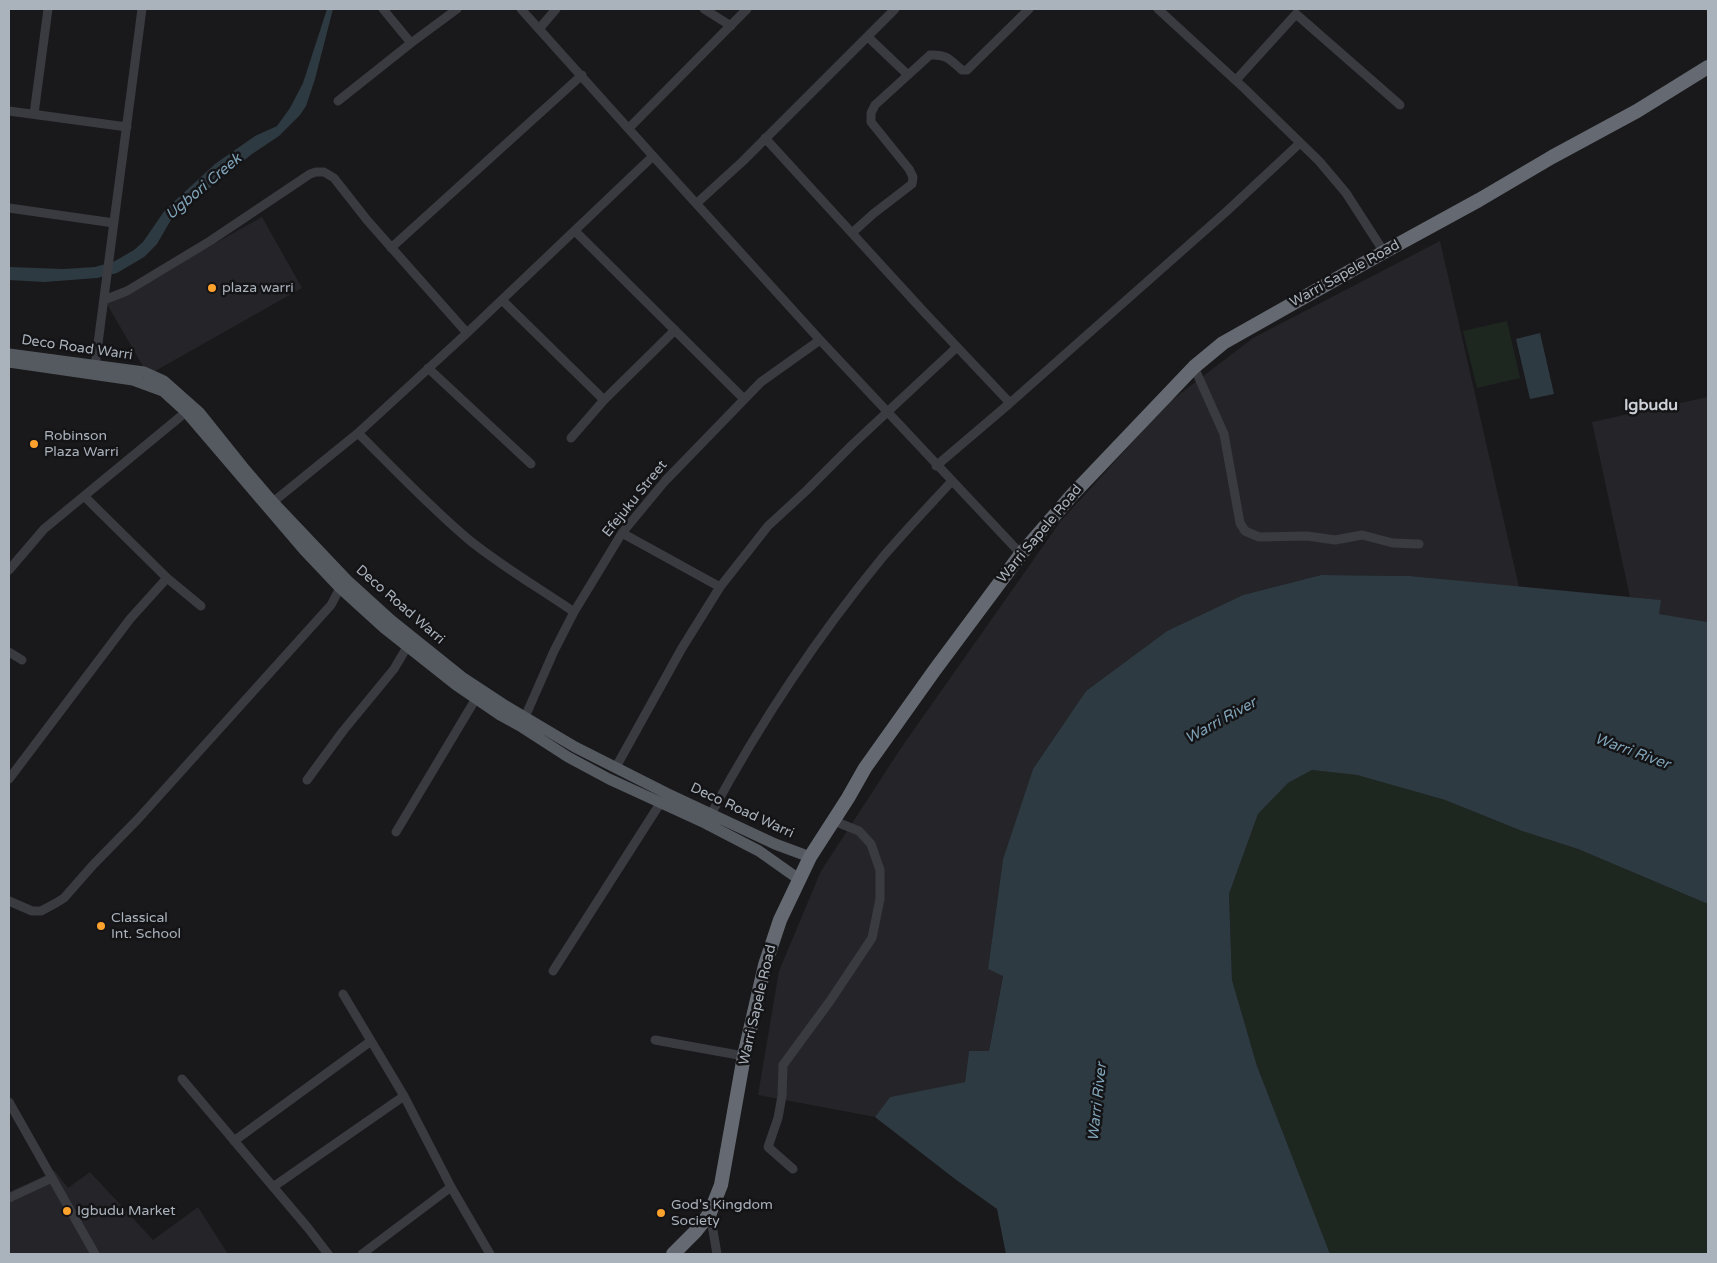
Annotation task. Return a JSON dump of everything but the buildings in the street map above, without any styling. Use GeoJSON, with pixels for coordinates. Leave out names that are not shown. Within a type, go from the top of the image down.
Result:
{"type":"FeatureCollection","features":[{"type":"Feature","properties":{"kind":"highway","name":"Warri Sapele Road"},"geometry":{"type":"LineString","coordinates":[[674,1254],[710,1213],[721,1185],[744,1056],[765,964],[780,920],[810,858],[865,768],[1021,554],[1143,419],[1194,367],[1223,343],[1479,200],[1552,157],[1637,112],[1708,67]]}},
{"type":"Feature","properties":{"kind":"main road","name":"Deco Road Warri"},"geometry":{"type":"LineString","coordinates":[[9,354],[144,372],[164,381],[199,412],[273,502],[347,580],[462,677],[479,694],[568,757],[609,779],[705,823],[759,851],[800,880]]}},
{"type":"Feature","properties":{"kind":"main road","name":"Deco Road Warri"},"geometry":{"type":"LineString","coordinates":[[9,362],[132,380],[163,391],[186,412],[304,550],[340,588],[407,647],[456,685],[479,694],[525,717],[575,747],[711,814],[810,858]]}},
{"type":"Feature","properties":{"kind":"street"},"geometry":{"type":"LineString","coordinates":[[34,114],[48,9]]}},
{"type":"Feature","properties":{"kind":"street"},"geometry":{"type":"LineString","coordinates":[[95,366],[142,9]]}},
{"type":"Feature","properties":{"kind":"street"},"geometry":{"type":"LineString","coordinates":[[383,9],[411,43]]}},
{"type":"Feature","properties":{"kind":"street"},"geometry":{"type":"LineString","coordinates":[[338,101],[457,9]]}},
{"type":"Feature","properties":{"kind":"street"},"geometry":{"type":"LineString","coordinates":[[521,9],[820,340],[951,482],[1021,554]]}},
{"type":"Feature","properties":{"kind":"street"},"geometry":{"type":"LineString","coordinates":[[539,28],[556,9]]}},
{"type":"Feature","properties":{"kind":"street"},"geometry":{"type":"LineString","coordinates":[[704,9],[731,26]]}},
{"type":"Feature","properties":{"kind":"street"},"geometry":{"type":"LineString","coordinates":[[629,128],[747,9]]}},
{"type":"Feature","properties":{"kind":"street"},"geometry":{"type":"LineString","coordinates":[[697,202],[743,161],[895,9]]}},
{"type":"Feature","properties":{"kind":"street"},"geometry":{"type":"LineString","coordinates":[[852,233],[912,184],[913,177],[908,169],[871,122],[871,113],[875,105],[930,55],[941,54],[962,70],[967,70],[1029,9]]}},
{"type":"Feature","properties":{"kind":"street"},"geometry":{"type":"LineString","coordinates":[[1158,9],[1236,80],[1319,162],[1346,193],[1384,252]]}},
{"type":"Feature","properties":{"kind":"street"},"geometry":{"type":"LineString","coordinates":[[1236,80],[1294,12],[1400,105]]}},
{"type":"Feature","properties":{"kind":"street"},"geometry":{"type":"LineString","coordinates":[[868,37],[908,75]]}},
{"type":"Feature","properties":{"kind":"street"},"geometry":{"type":"LineString","coordinates":[[391,248],[582,75]]}},
{"type":"Feature","properties":{"kind":"street"},"geometry":{"type":"LineString","coordinates":[[9,111],[127,127]]}},
{"type":"Feature","properties":{"kind":"street"},"geometry":{"type":"LineString","coordinates":[[764,138],[1010,403]]}},
{"type":"Feature","properties":{"kind":"street"},"geometry":{"type":"LineString","coordinates":[[936,466],[1227,211],[1300,143]]}},
{"type":"Feature","properties":{"kind":"street"},"geometry":{"type":"LineString","coordinates":[[273,502],[358,433],[467,333],[653,156]]}},
{"type":"Feature","properties":{"kind":"street"},"geometry":{"type":"LineString","coordinates":[[104,300],[127,291],[185,256],[310,174],[324,172],[334,178],[391,248],[467,333]]}},
{"type":"Feature","properties":{"kind":"street"},"geometry":{"type":"LineString","coordinates":[[9,208],[114,223]]}},
{"type":"Feature","properties":{"kind":"street"},"geometry":{"type":"LineString","coordinates":[[575,231],[744,399]]}},
{"type":"Feature","properties":{"kind":"street"},"geometry":{"type":"LineString","coordinates":[[502,300],[604,400]]}},
{"type":"Feature","properties":{"kind":"street"},"geometry":{"type":"LineString","coordinates":[[571,438],[604,400],[675,330]]}},
{"type":"Feature","properties":{"kind":"street","name":"Efejuku Street"},"geometry":{"type":"LineString","coordinates":[[525,717],[554,651],[574,612],[622,533],[665,481],[761,382],[820,340]]}},
{"type":"Feature","properties":{"kind":"street"},"geometry":{"type":"LineString","coordinates":[[616,767],[682,648],[720,587],[768,526],[957,347]]}},
{"type":"Feature","properties":{"kind":"street"},"geometry":{"type":"LineString","coordinates":[[1194,367],[1224,434],[1240,523],[1246,531],[1259,537],[1306,536],[1334,540],[1362,535],[1393,543],[1419,544]]}},
{"type":"Feature","properties":{"kind":"street"},"geometry":{"type":"LineString","coordinates":[[428,368],[530,464]]}},
{"type":"Feature","properties":{"kind":"street"},"geometry":{"type":"LineString","coordinates":[[10,565],[44,529],[186,412]]}},
{"type":"Feature","properties":{"kind":"street"},"geometry":{"type":"LineString","coordinates":[[358,433],[394,470],[468,538],[510,571],[574,612]]}},
{"type":"Feature","properties":{"kind":"street"},"geometry":{"type":"LineString","coordinates":[[711,814],[735,769],[781,694],[830,625],[883,558],[951,482]]}},
{"type":"Feature","properties":{"kind":"street"},"geometry":{"type":"LineString","coordinates":[[84,496],[166,578],[201,606]]}},
{"type":"Feature","properties":{"kind":"street"},"geometry":{"type":"LineString","coordinates":[[622,533],[720,587]]}},
{"type":"Feature","properties":{"kind":"street"},"geometry":{"type":"LineString","coordinates":[[9,779],[130,619],[166,578]]}},
{"type":"Feature","properties":{"kind":"street"},"geometry":{"type":"LineString","coordinates":[[9,901],[32,911],[41,911],[64,898],[138,819],[324,612],[340,588]]}},
{"type":"Feature","properties":{"kind":"street"},"geometry":{"type":"LineString","coordinates":[[307,780],[394,669],[407,647]]}},
{"type":"Feature","properties":{"kind":"street"},"geometry":{"type":"LineString","coordinates":[[9,652],[22,660]]}},
{"type":"Feature","properties":{"kind":"street"},"geometry":{"type":"LineString","coordinates":[[396,832],[479,694]]}},
{"type":"Feature","properties":{"kind":"street"},"geometry":{"type":"LineString","coordinates":[[553,971],[661,802]]}},
{"type":"Feature","properties":{"kind":"street"},"geometry":{"type":"LineString","coordinates":[[793,1169],[768,1147],[778,1118],[782,1096],[783,1066],[835,994],[872,938],[880,899],[880,870],[871,844],[859,831],[834,821]]}},
{"type":"Feature","properties":{"kind":"street"},"geometry":{"type":"LineString","coordinates":[[343,994],[404,1096],[451,1187],[490,1254]]}},
{"type":"Feature","properties":{"kind":"street"},"geometry":{"type":"LineString","coordinates":[[656,1040],[744,1056]]}},
{"type":"Feature","properties":{"kind":"street"},"geometry":{"type":"LineString","coordinates":[[234,1140],[371,1042]]}},
{"type":"Feature","properties":{"kind":"street"},"geometry":{"type":"LineString","coordinates":[[182,1079],[328,1254]]}},
{"type":"Feature","properties":{"kind":"street"},"geometry":{"type":"LineString","coordinates":[[273,1187],[404,1096]]}},
{"type":"Feature","properties":{"kind":"street"},"geometry":{"type":"LineString","coordinates":[[9,1102],[95,1254]]}},
{"type":"Feature","properties":{"kind":"street"},"geometry":{"type":"LineString","coordinates":[[9,1198],[52,1178]]}},
{"type":"Feature","properties":{"kind":"street"},"geometry":{"type":"LineString","coordinates":[[362,1254],[451,1187]]}},
{"type":"Feature","properties":{"kind":"street"},"geometry":{"type":"LineString","coordinates":[[710,1213],[717,1254]]}},
{"type":"Feature","properties":{"kind":"shaded area"},"geometry":{"type":"Polygon","coordinates":[[[262,217],[302,288],[148,375],[107,304],[262,217]]]}},
{"type":"Feature","properties":{"kind":"shaded area"},"geometry":{"type":"Polygon","coordinates":[[[1440,241],[1519,587],[1410,576],[1321,575],[1243,595],[1167,631],[1086,691],[1033,769],[1003,859],[988,969],[1003,975],[989,1051],[969,1051],[965,1082],[890,1097],[875,1117],[758,1095],[779,971],[821,871],[901,748],[1060,522],[1168,403],[1253,338],[1440,241]]]}},
{"type":"Feature","properties":{"kind":"shaded area"},"geometry":{"type":"Polygon","coordinates":[[[1507,321],[1520,378],[1477,388],[1463,331],[1507,321]]]}},
{"type":"Feature","properties":{"kind":"shaded area"},"geometry":{"type":"Polygon","coordinates":[[[1708,397],[1708,622],[1658,614],[1660,600],[1630,597],[1592,422],[1708,397]]]}},
{"type":"Feature","properties":{"kind":"shaded area"},"geometry":{"type":"Polygon","coordinates":[[[1312,770],[1357,775],[1445,800],[1522,831],[1578,849],[1708,904],[1708,1254],[1330,1254],[1257,1066],[1232,980],[1229,894],[1258,814],[1288,783],[1312,770]]]}},
{"type":"Feature","properties":{"kind":"shaded area","name":"Igbudu Market"},"geometry":{"type":"Polygon","coordinates":[[[55,1171],[68,1188],[90,1172],[153,1240],[198,1207],[228,1254],[9,1254],[9,1192],[55,1171]]]}},
{"type":"Feature","properties":{"kind":"water","name":"Ugbori Creek"},"geometry":{"type":"Polygon","coordinates":[[[327,9],[333,9],[315,79],[306,106],[300,115],[279,136],[252,154],[172,218],[157,244],[144,257],[117,273],[97,278],[44,282],[9,280],[9,267],[64,269],[95,267],[115,261],[134,250],[143,242],[165,210],[215,164],[255,136],[277,126],[290,108],[303,83],[327,9]]]}},
{"type":"Feature","properties":{"kind":"water"},"geometry":{"type":"Polygon","coordinates":[[[1540,333],[1554,394],[1530,399],[1516,339],[1540,333]]]}},
{"type":"Feature","properties":{"kind":"water","name":"Warri River"},"geometry":{"type":"Polygon","coordinates":[[[1321,575],[1410,576],[1661,600],[1659,614],[1708,622],[1708,904],[1578,849],[1522,831],[1445,800],[1357,775],[1312,770],[1288,783],[1258,814],[1229,894],[1232,980],[1257,1066],[1330,1254],[1006,1254],[997,1209],[875,1117],[890,1097],[965,1082],[969,1051],[989,1051],[1003,976],[988,969],[1003,859],[1033,769],[1086,691],[1167,631],[1243,595],[1321,575]]]}},
{"type":"Feature","properties":{"kind":"place","name":"plaza warri"},"geometry":{"type":"Point","coordinates":[212,288]}},
{"type":"Feature","properties":{"kind":"place","name":"Robinson Plaza Warri"},"geometry":{"type":"Point","coordinates":[34,444]}},
{"type":"Feature","properties":{"kind":"place","name":"Classical Int. School"},"geometry":{"type":"Point","coordinates":[101,926]}},
{"type":"Feature","properties":{"kind":"place","name":"Igbudu Market"},"geometry":{"type":"Point","coordinates":[67,1211]}},
{"type":"Feature","properties":{"kind":"place","name":"God's Kingdom Society"},"geometry":{"type":"Point","coordinates":[661,1213]}},
{"type":"Feature","properties":{"kind":"district","name":"Igbudu"},"geometry":{"type":"Point","coordinates":[1651,406]}}]}
